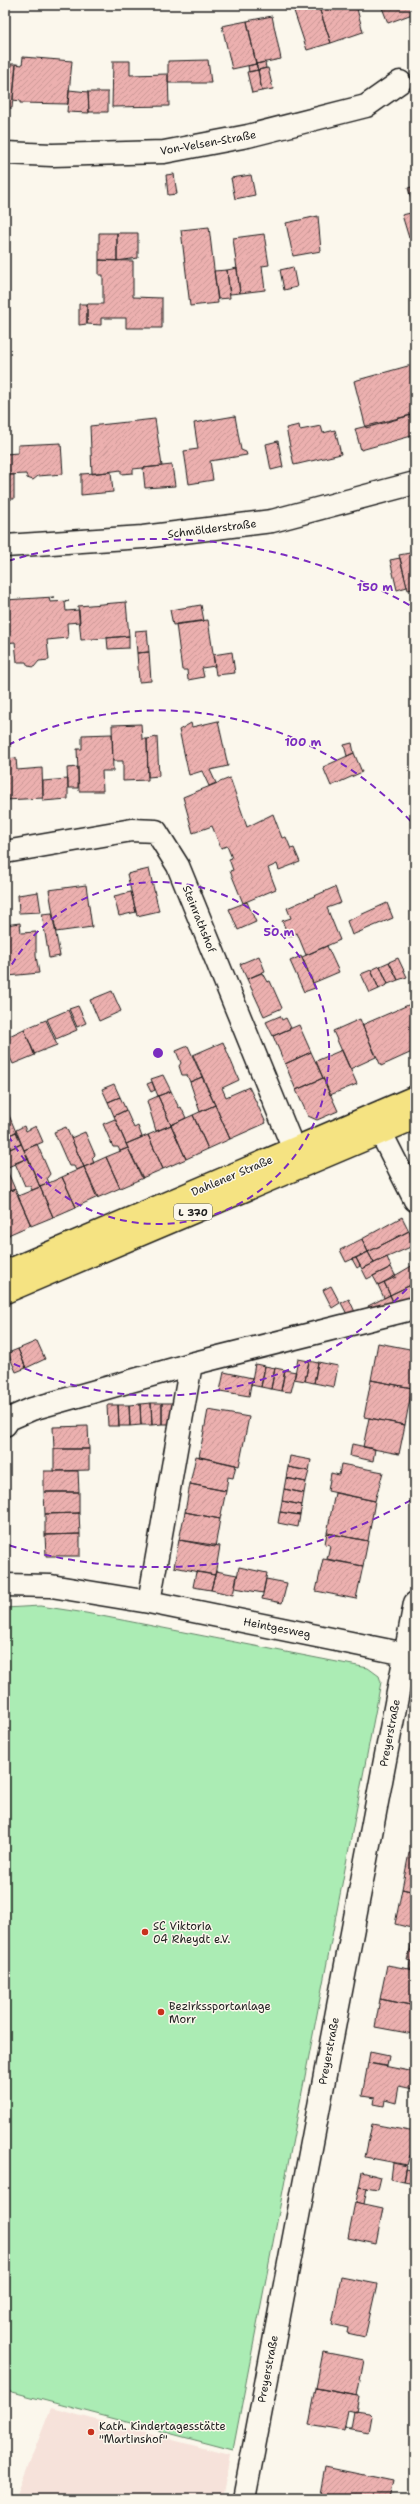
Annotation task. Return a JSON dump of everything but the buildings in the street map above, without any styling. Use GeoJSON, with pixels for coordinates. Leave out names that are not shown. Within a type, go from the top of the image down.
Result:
{"type":"FeatureCollection","features":[{"type":"Feature","properties":{"kind":"main road","name":"Dahlener Straße"},"geometry":{"type":"LineString","coordinates":[[5,1272],[294,1150],[415,1097]]}},
{"type":"Feature","properties":{"kind":"main road","name":"Dahlener Straße"},"geometry":{"type":"LineString","coordinates":[[5,1292],[415,1118]]}},
{"type":"Feature","properties":{"kind":"street","name":"Von-Velsen-Straße"},"geometry":{"type":"LineString","coordinates":[[5,153],[52,155],[164,152],[248,136],[366,106],[400,82]]}},
{"type":"Feature","properties":{"kind":"street","name":"Schmölderstraße"},"geometry":{"type":"LineString","coordinates":[[5,546],[143,537],[272,521],[415,483]]}},
{"type":"Feature","properties":{"kind":"street","name":"Steinrathshof"},"geometry":{"type":"LineString","coordinates":[[5,852],[132,830],[156,832],[178,866],[294,1150]]}},
{"type":"Feature","properties":{"kind":"street"},"geometry":{"type":"LineString","coordinates":[[381,1133],[415,1200]]}},
{"type":"Feature","properties":{"kind":"street"},"geometry":{"type":"LineString","coordinates":[[6,1418],[32,1409],[191,1364],[415,1308]]}},
{"type":"Feature","properties":{"kind":"street"},"geometry":{"type":"LineString","coordinates":[[149,1602],[191,1364]]}},
{"type":"Feature","properties":{"kind":"street","name":"Heintgesweg"},"geometry":{"type":"LineString","coordinates":[[5,1585],[51,1586],[149,1602],[410,1655]]}},
{"type":"Feature","properties":{"kind":"street","name":"Preyerstraße"},"geometry":{"type":"LineString","coordinates":[[244,2499],[410,1655],[415,1603]]}},
{"type":"Feature","properties":{"kind":"shaded area","name":"Kath. Kindertagesstätte \"Martinshof\""},"geometry":{"type":"Polygon","coordinates":[[[51,2408],[230,2455],[222,2499],[33,2499],[17,2494],[51,2408]]]}},
{"type":"Feature","properties":{"kind":"green space","name":"Bezirkssportanlage Morr"},"geometry":{"type":"Polygon","coordinates":[[[40,1606],[86,1613],[368,1668],[379,1676],[381,1682],[233,2450],[5,2390],[5,1608],[40,1606]]]}},
{"type":"Feature","properties":{"kind":"place","name":"SC Viktoria 04 Rheydt e.V."},"geometry":{"type":"Point","coordinates":[145,1932]}},
{"type":"Feature","properties":{"kind":"place","name":"Bezirkssportanlage Morr"},"geometry":{"type":"Point","coordinates":[161,2012]}},
{"type":"Feature","properties":{"kind":"place","name":"Kath. Kindertagesstätte \"Martinshof\""},"geometry":{"type":"Point","coordinates":[91,2432]}}]}
